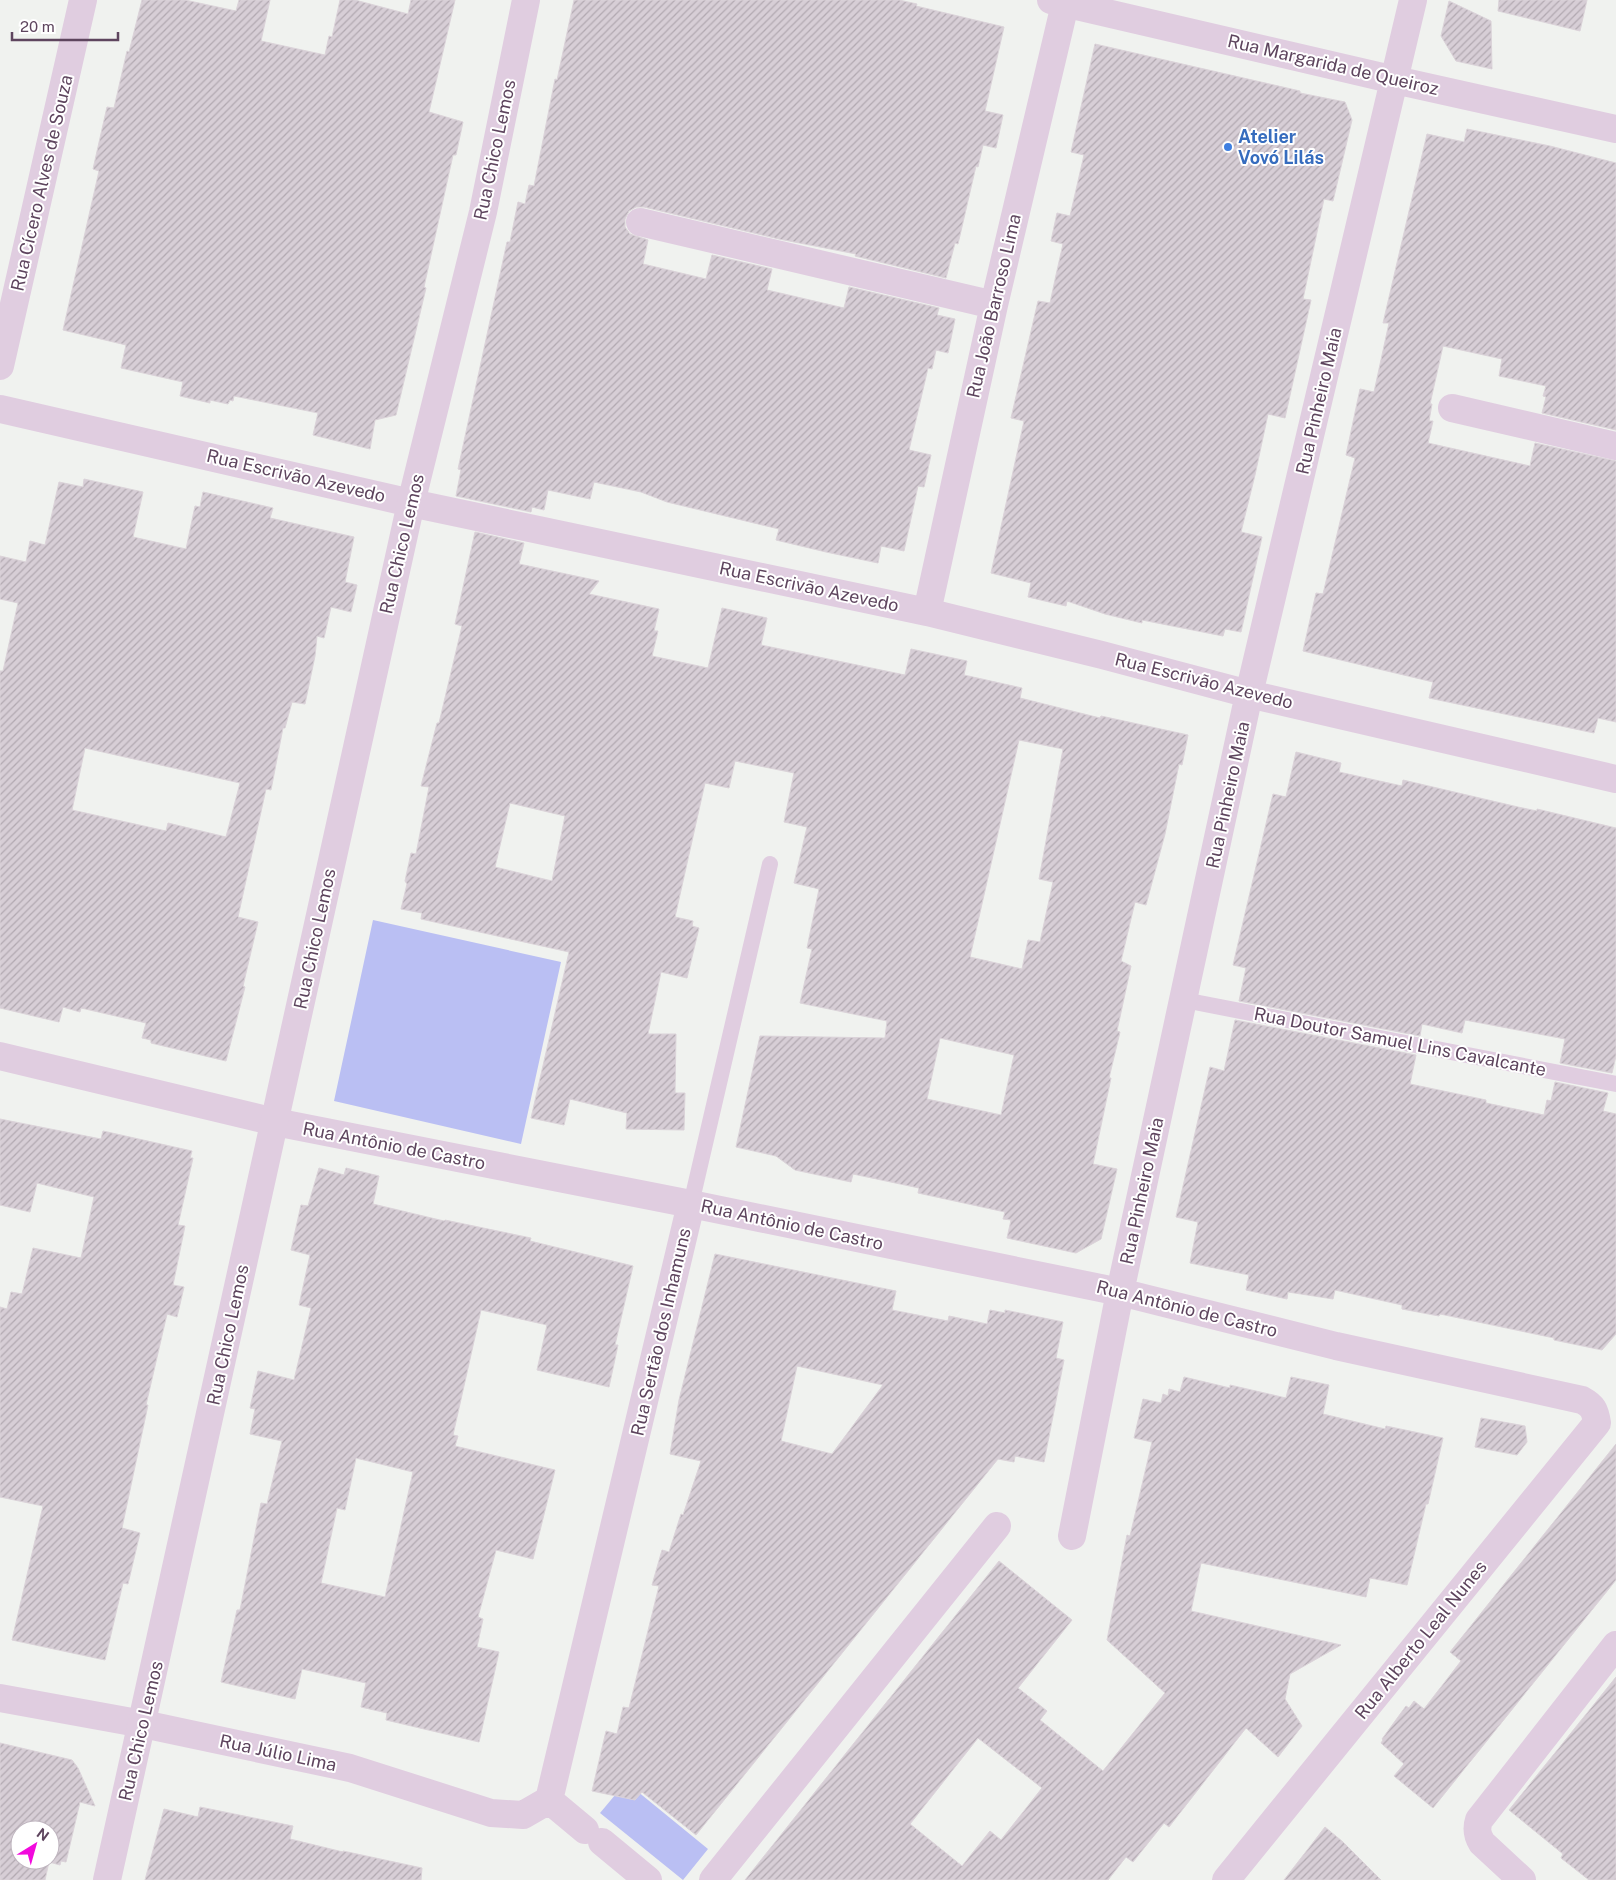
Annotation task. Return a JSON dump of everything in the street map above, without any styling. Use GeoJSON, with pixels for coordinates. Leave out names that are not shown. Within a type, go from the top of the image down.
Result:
{"type":"FeatureCollection","features":[{"type":"Feature","properties":{"kind":"street","name":"Rua Cícero Alves de Souza"},"geometry":{"type":"LineString","coordinates":[[0,366],[83,0]]}},
{"type":"Feature","properties":{"kind":"street","name":"Rua Chico Lemos"},"geometry":{"type":"LineString","coordinates":[[115,1875],[143,1724],[274,1122],[411,503],[483,212],[526,0]]}},
{"type":"Feature","properties":{"kind":"street","name":"Rua Pinheiro Maia"},"geometry":{"type":"LineString","coordinates":[[1072,1536],[1120,1292],[1250,694],[1413,0]]}},
{"type":"Feature","properties":{"kind":"street","name":"Rua Margarida de Queiroz"},"geometry":{"type":"LineString","coordinates":[[1061,1],[1395,80],[1616,129]]}},
{"type":"Feature","properties":{"kind":"street","name":"Rua João Barroso Lima"},"geometry":{"type":"LineString","coordinates":[[927,612],[1061,1]]}},
{"type":"Feature","properties":{"kind":"street"},"geometry":{"type":"LineString","coordinates":[[640,222],[994,304]]}},
{"type":"Feature","properties":{"kind":"street","name":"Rua Escrivão Azevedo"},"geometry":{"type":"LineString","coordinates":[[0,408],[411,503],[927,612],[1250,694],[1616,779]]}},
{"type":"Feature","properties":{"kind":"street"},"geometry":{"type":"LineString","coordinates":[[1452,408],[1616,446]]}},
{"type":"Feature","properties":{"kind":"street","name":"Rua Antônio de Castro"},"geometry":{"type":"LineString","coordinates":[[0,1056],[274,1122],[691,1204],[1120,1292],[1336,1346],[1582,1400]]}},
{"type":"Feature","properties":{"kind":"street","name":"Rua Sertão dos Inhamuns"},"geometry":{"type":"LineString","coordinates":[[549,1800],[691,1204]]}},
{"type":"Feature","properties":{"kind":"street","name":"Rua Alberto Leal Nunes"},"geometry":{"type":"LineString","coordinates":[[1226,1880],[1597,1423],[1591,1405],[1582,1400]]}},
{"type":"Feature","properties":{"kind":"street"},"geometry":{"type":"LineString","coordinates":[[713,1880],[997,1526]]}},
{"type":"Feature","properties":{"kind":"street"},"geometry":{"type":"LineString","coordinates":[[1522,1880],[1482,1842],[1478,1836],[1478,1824],[1615,1647]]}},
{"type":"Feature","properties":{"kind":"street","name":"Rua Júlio Lima"},"geometry":{"type":"LineString","coordinates":[[0,1698],[143,1724],[350,1768],[491,1813],[524,1815],[549,1800]]}},
{"type":"Feature","properties":{"kind":"street"},"geometry":{"type":"LineString","coordinates":[[549,1800],[648,1880]]}},
{"type":"Feature","properties":{"kind":"lane","name":"Rua Sertão dos Inhamuns"},"geometry":{"type":"LineString","coordinates":[[691,1204],[770,864]]}},
{"type":"Feature","properties":{"kind":"lane","name":"Rua Doutor Samuel Lins Cavalcante"},"geometry":{"type":"LineString","coordinates":[[1184,1000],[1616,1084]]}},
{"type":"Feature","properties":{"kind":"shaded area"},"geometry":{"type":"Polygon","coordinates":[[[373,920],[561,962],[521,1144],[334,1101],[373,920]]]}},
{"type":"Feature","properties":{"kind":"shaded area"},"geometry":{"type":"Polygon","coordinates":[[[626,1782],[708,1849],[683,1880],[600,1813],[626,1782]]]}},
{"type":"Feature","properties":{"kind":"building"},"geometry":{"type":"Polygon","coordinates":[[[142,0],[185,0],[236,11],[239,0],[270,0],[261,41],[325,55],[329,36],[332,37],[340,0],[355,0],[408,14],[411,0],[455,0],[429,112],[463,122],[456,155],[453,155],[424,287],[426,288],[396,415],[375,420],[370,449],[313,435],[318,413],[234,396],[233,401],[230,400],[228,404],[210,400],[210,403],[180,396],[183,382],[121,368],[126,345],[63,330],[99,171],[93,169],[107,107],[114,108],[127,51],[129,52],[142,0]]]}},
{"type":"Feature","properties":{"kind":"building"},"geometry":{"type":"Polygon","coordinates":[[[574,0],[899,0],[917,4],[916,6],[1004,27],[985,111],[1003,115],[996,148],[983,145],[978,167],[976,166],[958,244],[955,243],[946,278],[855,256],[856,254],[779,239],[644,207],[636,207],[629,211],[625,219],[625,227],[630,234],[648,240],[643,264],[706,279],[712,255],[772,269],[767,290],[844,308],[849,287],[939,308],[937,315],[955,319],[948,353],[936,350],[932,369],[928,368],[909,450],[931,455],[924,487],[918,486],[904,551],[881,546],[878,563],[826,552],[776,540],[779,529],[667,502],[641,492],[594,482],[590,499],[548,490],[544,510],[532,507],[531,512],[456,496],[461,470],[458,469],[507,242],[510,242],[518,202],[525,204],[529,185],[534,186],[555,79],[557,80],[574,0]]]}},
{"type":"Feature","properties":{"kind":"building"},"geometry":{"type":"Polygon","coordinates":[[[1499,0],[1587,0],[1580,31],[1498,11],[1499,0]]]}},
{"type":"Feature","properties":{"kind":"building"},"geometry":{"type":"Polygon","coordinates":[[[1449,1],[1491,21],[1492,69],[1456,61],[1441,36],[1449,1]]]}},
{"type":"Feature","properties":{"kind":"building"},"geometry":{"type":"Polygon","coordinates":[[[1095,44],[1345,102],[1352,120],[1333,201],[1324,199],[1303,299],[1311,300],[1285,418],[1268,414],[1241,532],[1262,537],[1241,632],[1225,629],[1223,636],[1142,620],[1142,623],[1105,614],[1067,601],[1066,606],[1028,597],[1031,583],[991,573],[1024,421],[1011,418],[1038,301],[1050,303],[1063,244],[1051,241],[1057,213],[1070,216],[1084,155],[1071,152],[1095,44]]]}},
{"type":"Feature","properties":{"kind":"building"},"geometry":{"type":"Polygon","coordinates":[[[1467,129],[1550,146],[1616,163],[1616,430],[1542,413],[1546,397],[1543,396],[1546,386],[1499,376],[1502,359],[1443,346],[1430,404],[1432,404],[1429,421],[1433,421],[1428,443],[1530,466],[1535,443],[1616,461],[1616,722],[1598,718],[1594,733],[1429,698],[1433,682],[1303,651],[1316,593],[1323,594],[1355,458],[1346,455],[1360,389],[1374,392],[1389,323],[1383,323],[1427,134],[1464,142],[1467,129]]]}},
{"type":"Feature","properties":{"kind":"building"},"geometry":{"type":"Polygon","coordinates":[[[84,479],[143,492],[133,537],[186,549],[195,506],[200,507],[203,492],[273,508],[270,518],[354,537],[345,582],[357,585],[351,612],[331,607],[324,638],[317,636],[315,656],[305,704],[292,702],[285,728],[283,728],[271,790],[266,789],[238,917],[258,922],[243,986],[245,987],[226,1061],[151,1043],[151,1040],[142,1038],[146,1023],[81,1008],[80,1012],[63,1007],[59,1022],[0,1008],[0,671],[3,671],[18,603],[0,599],[0,556],[26,562],[30,541],[45,545],[59,482],[83,487],[84,479]],[[85,748],[72,810],[166,831],[168,823],[226,837],[240,783],[85,748]]]}},
{"type":"Feature","properties":{"kind":"building"},"geometry":{"type":"Polygon","coordinates":[[[475,532],[524,543],[519,564],[599,581],[589,594],[659,609],[654,631],[658,631],[652,656],[708,668],[722,608],[767,618],[761,645],[905,675],[911,649],[967,661],[964,675],[1022,688],[1020,698],[1100,718],[1101,716],[1188,735],[1182,765],[1179,764],[1165,834],[1146,905],[1135,902],[1121,961],[1131,966],[1117,1031],[1120,1032],[1109,1078],[1111,1078],[1093,1164],[1117,1169],[1101,1239],[1076,1253],[1007,1238],[1011,1220],[1003,1219],[1005,1212],[918,1193],[919,1188],[853,1174],[851,1182],[795,1170],[776,1156],[736,1147],[760,1036],[885,1038],[887,1021],[800,1003],[812,949],[807,948],[819,889],[794,883],[807,827],[784,822],[794,773],[735,761],[729,788],[705,783],[675,917],[693,921],[692,926],[699,928],[687,978],[661,972],[648,1034],[676,1034],[675,1093],[685,1093],[684,1130],[626,1129],[627,1113],[570,1099],[564,1125],[531,1118],[569,952],[421,919],[422,913],[401,909],[407,884],[405,881],[411,853],[416,854],[429,787],[421,786],[437,723],[439,723],[462,626],[455,624],[475,532]],[[1019,740],[970,957],[1022,969],[1028,940],[1040,942],[1053,882],[1039,879],[1063,749],[1019,740]],[[510,803],[495,867],[552,881],[565,816],[510,803]],[[940,1038],[927,1099],[1001,1115],[1014,1055],[940,1038]]]}},
{"type":"Feature","properties":{"kind":"building"},"geometry":{"type":"Polygon","coordinates":[[[1296,752],[1341,763],[1339,772],[1402,786],[1403,780],[1616,828],[1616,1056],[1612,1073],[1560,1063],[1565,1039],[1465,1020],[1462,1033],[1422,1024],[1420,1036],[1239,1001],[1246,968],[1233,965],[1273,794],[1286,797],[1296,752]]]}},
{"type":"Feature","properties":{"kind":"building"},"geometry":{"type":"Polygon","coordinates":[[[1235,1020],[1416,1055],[1410,1084],[1486,1100],[1486,1103],[1544,1115],[1547,1100],[1551,1101],[1555,1082],[1608,1093],[1603,1111],[1616,1114],[1616,1334],[1602,1350],[1440,1314],[1439,1316],[1402,1309],[1402,1305],[1335,1290],[1333,1299],[1288,1292],[1287,1299],[1246,1290],[1249,1275],[1190,1263],[1198,1222],[1176,1217],[1210,1067],[1224,1071],[1235,1020]]]}},
{"type":"Feature","properties":{"kind":"building"},"geometry":{"type":"Polygon","coordinates":[[[0,1119],[101,1139],[103,1131],[192,1151],[190,1158],[193,1158],[178,1225],[185,1226],[173,1285],[184,1287],[177,1317],[167,1314],[146,1405],[148,1405],[122,1528],[140,1533],[128,1584],[123,1583],[105,1660],[12,1640],[43,1506],[0,1497],[0,1307],[7,1309],[11,1292],[22,1294],[33,1248],[81,1258],[94,1197],[37,1183],[30,1212],[0,1205],[0,1119]]]}},
{"type":"Feature","properties":{"kind":"building"},"geometry":{"type":"Polygon","coordinates":[[[319,1168],[344,1175],[346,1168],[379,1176],[373,1204],[444,1221],[531,1238],[530,1241],[633,1266],[615,1345],[618,1345],[609,1387],[537,1370],[547,1325],[481,1310],[453,1435],[458,1436],[455,1446],[555,1470],[533,1559],[496,1550],[478,1617],[483,1619],[477,1647],[499,1652],[479,1742],[386,1720],[387,1713],[361,1707],[366,1683],[302,1669],[295,1699],[221,1682],[237,1610],[240,1610],[261,1503],[267,1504],[282,1441],[250,1434],[255,1409],[250,1408],[258,1371],[294,1380],[311,1308],[299,1305],[310,1255],[291,1250],[301,1205],[308,1206],[319,1168]],[[356,1458],[345,1510],[337,1508],[321,1583],[385,1597],[413,1472],[356,1458]]]}},
{"type":"Feature","properties":{"kind":"building"},"geometry":{"type":"Polygon","coordinates":[[[715,1254],[896,1291],[892,1310],[948,1321],[949,1316],[987,1324],[990,1310],[1005,1313],[1005,1310],[1063,1322],[1056,1358],[1064,1360],[1044,1462],[1015,1456],[1014,1462],[998,1459],[696,1835],[642,1792],[635,1800],[592,1791],[606,1731],[617,1734],[623,1707],[629,1708],[659,1586],[652,1585],[662,1550],[669,1552],[701,1461],[670,1454],[679,1400],[715,1254]],[[797,1366],[781,1441],[832,1454],[883,1385],[797,1366]]]}},
{"type":"Feature","properties":{"kind":"building"},"geometry":{"type":"Polygon","coordinates":[[[1184,1377],[1286,1398],[1291,1377],[1329,1385],[1323,1414],[1385,1429],[1386,1426],[1443,1438],[1407,1585],[1370,1578],[1366,1597],[1201,1563],[1191,1611],[1341,1645],[1290,1674],[1285,1699],[1302,1726],[1278,1757],[1246,1728],[1169,1827],[1164,1823],[1133,1862],[1126,1857],[1108,1880],[745,1880],[999,1561],[1072,1620],[1018,1688],[1047,1711],[1040,1720],[1103,1771],[1165,1693],[1107,1640],[1127,1535],[1130,1536],[1152,1442],[1134,1438],[1143,1399],[1161,1403],[1163,1394],[1168,1396],[1169,1389],[1180,1392],[1184,1377]],[[978,1738],[910,1824],[962,1866],[990,1831],[1001,1840],[1042,1788],[978,1738]]]}},
{"type":"Feature","properties":{"kind":"building"},"geometry":{"type":"Polygon","coordinates":[[[1481,1418],[1525,1426],[1527,1442],[1517,1455],[1475,1447],[1481,1418]]]}},
{"type":"Feature","properties":{"kind":"building"},"geometry":{"type":"Polygon","coordinates":[[[1616,1444],[1616,1580],[1433,1808],[1394,1776],[1404,1764],[1381,1743],[1382,1739],[1406,1706],[1409,1708],[1414,1701],[1424,1709],[1461,1661],[1450,1652],[1616,1444]]]}},
{"type":"Feature","properties":{"kind":"building"},"geometry":{"type":"Polygon","coordinates":[[[1616,1677],[1616,1880],[1589,1880],[1561,1858],[1563,1854],[1509,1810],[1616,1677]]]}},
{"type":"Feature","properties":{"kind":"building"},"geometry":{"type":"Polygon","coordinates":[[[0,1743],[72,1760],[78,1768],[95,1806],[80,1802],[66,1862],[61,1861],[60,1865],[60,1820],[10,1820],[10,1870],[47,1870],[45,1880],[0,1880],[0,1743]]]}},
{"type":"Feature","properties":{"kind":"building"},"geometry":{"type":"Polygon","coordinates":[[[200,1807],[293,1826],[290,1839],[422,1868],[421,1880],[145,1880],[164,1809],[198,1817],[200,1807]]]}},
{"type":"Feature","properties":{"kind":"building"},"geometry":{"type":"Polygon","coordinates":[[[1325,1827],[1343,1842],[1381,1880],[1284,1880],[1325,1827]]]}},
{"type":"Feature","properties":{"kind":"place","name":"Atelier Vovó Lilás"},"geometry":{"type":"Point","coordinates":[1228,147]}}]}
